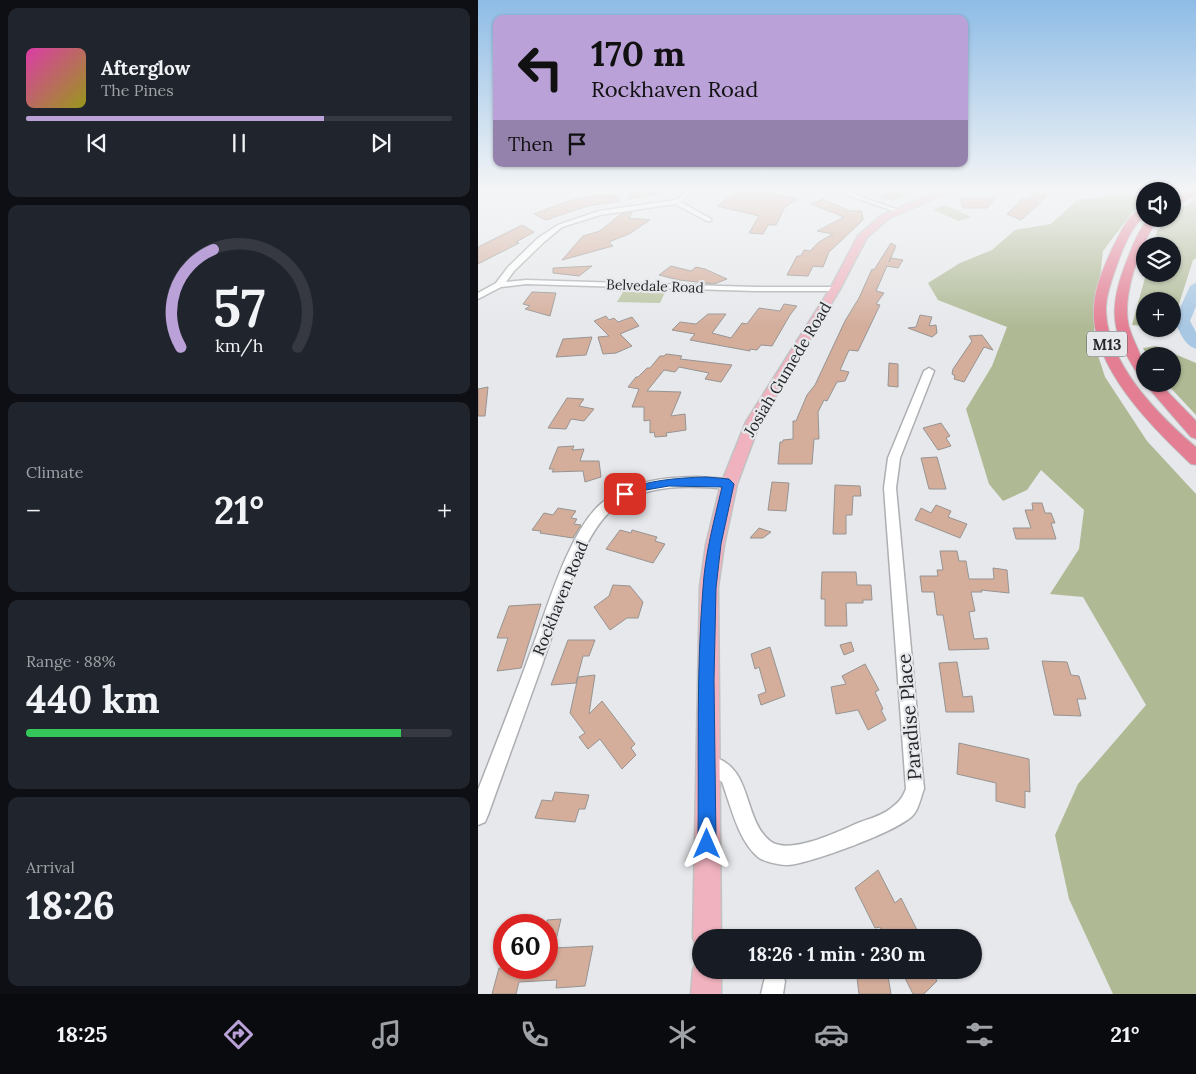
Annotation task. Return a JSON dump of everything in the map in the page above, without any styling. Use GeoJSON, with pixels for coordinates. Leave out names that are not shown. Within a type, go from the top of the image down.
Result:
{"type":"FeatureCollection","features":[{"type":"Feature","properties":{"kind":"highway","name":"M13"},"geometry":{"type":"LineString","coordinates":[[1125,235],[1105,280],[1100,312],[1102,328],[1109,348],[1124,377],[1158,421],[1196,459]]}},
{"type":"Feature","properties":{"kind":"highway","name":"M13"},"geometry":{"type":"LineString","coordinates":[[1136,358],[1130,348],[1120,313],[1121,298],[1142,235]]}},
{"type":"Feature","properties":{"kind":"highway"},"geometry":{"type":"LineString","coordinates":[[1159,392],[1196,434]]}},
{"type":"Feature","properties":{"kind":"main road","name":"Josiah Gumede Road"},"geometry":{"type":"LineString","coordinates":[[707,929],[708,769],[706,680],[709,588],[715,544],[729,484],[753,422],[834,289],[864,235]]}},
{"type":"Feature","properties":{"kind":"main road"},"geometry":{"type":"LineString","coordinates":[[706,994],[707,979]]}},
{"type":"Feature","properties":{"kind":"street"},"geometry":{"type":"LineString","coordinates":[[499,285],[511,269],[547,235]]}},
{"type":"Feature","properties":{"kind":"street","name":"Belvedale Road"},"geometry":{"type":"LineString","coordinates":[[478,296],[499,285],[526,282],[755,289],[834,289]]}},
{"type":"Feature","properties":{"kind":"street","name":"Paradise Place"},"geometry":{"type":"LineString","coordinates":[[708,769],[719,768],[729,776],[751,833],[766,851],[787,855],[813,851],[894,818],[908,807],[915,789],[890,488],[894,458],[929,371]]}},
{"type":"Feature","properties":{"kind":"street","name":"Rockhaven Road"},"geometry":{"type":"LineString","coordinates":[[478,815],[569,570],[594,520],[608,505],[625,494],[645,486],[675,482],[729,484]]}},
{"type":"Feature","properties":{"kind":"green space"},"geometry":{"type":"Polygon","coordinates":[[[1009,235],[1115,235],[1103,251],[1093,340],[1105,377],[1147,441],[1196,494],[1196,994],[1113,994],[1069,899],[1055,835],[1078,784],[1146,705],[1083,597],[1050,594],[1079,549],[1084,510],[1041,470],[1027,490],[1003,501],[989,484],[966,409],[992,366],[1007,327],[938,300],[928,283],[960,263],[992,250],[1009,235]]]}},
{"type":"Feature","properties":{"kind":"green space"},"geometry":{"type":"Polygon","coordinates":[[[1156,235],[1196,235],[1196,258],[1193,260],[1181,298],[1181,292],[1141,292],[1144,282],[1181,282],[1181,237],[1155,237],[1156,235]]]}},
{"type":"Feature","properties":{"kind":"green space"},"geometry":{"type":"Polygon","coordinates":[[[623,292],[665,292],[660,303],[617,302],[623,292]]]}},
{"type":"Feature","properties":{"kind":"green space"},"geometry":{"type":"Polygon","coordinates":[[[1136,310],[1136,325],[1132,325],[1136,310]]]}},
{"type":"Feature","properties":{"kind":"green space"},"geometry":{"type":"Polygon","coordinates":[[[1181,357],[1196,363],[1196,415],[1174,392],[1181,392],[1181,357]]]}},
{"type":"Feature","properties":{"kind":"building"},"geometry":{"type":"Polygon","coordinates":[[[501,235],[528,235],[516,242],[519,243],[478,264],[478,247],[501,235]]]}},
{"type":"Feature","properties":{"kind":"building"},"geometry":{"type":"Polygon","coordinates":[[[626,235],[609,242],[613,246],[562,260],[583,236],[626,235]]]}},
{"type":"Feature","properties":{"kind":"building"},"geometry":{"type":"Polygon","coordinates":[[[831,235],[847,235],[829,252],[823,267],[813,266],[808,276],[787,275],[797,256],[801,256],[804,250],[810,251],[819,242],[831,235]]]}},
{"type":"Feature","properties":{"kind":"building"},"geometry":{"type":"Polygon","coordinates":[[[891,243],[896,246],[889,262],[891,258],[903,260],[898,268],[887,266],[876,291],[884,293],[876,304],[880,305],[858,351],[849,350],[840,370],[849,372],[845,381],[837,382],[827,401],[824,400],[818,412],[819,439],[814,439],[812,464],[778,464],[780,442],[793,439],[793,421],[796,421],[807,395],[815,385],[872,269],[874,270],[891,243]]]}},
{"type":"Feature","properties":{"kind":"building"},"geometry":{"type":"Polygon","coordinates":[[[592,266],[579,276],[553,273],[553,268],[592,266]]]}},
{"type":"Feature","properties":{"kind":"building"},"geometry":{"type":"Polygon","coordinates":[[[671,266],[691,271],[696,267],[705,269],[727,279],[714,284],[679,280],[659,275],[671,266]]]}},
{"type":"Feature","properties":{"kind":"building"},"geometry":{"type":"Polygon","coordinates":[[[532,292],[556,293],[550,316],[525,309],[530,306],[523,304],[532,292]]]}},
{"type":"Feature","properties":{"kind":"building"},"geometry":{"type":"Polygon","coordinates":[[[784,304],[797,306],[772,346],[761,345],[757,350],[750,349],[750,351],[690,340],[695,334],[672,330],[680,322],[696,324],[708,314],[726,314],[712,333],[731,338],[742,323],[747,324],[759,308],[780,311],[784,304]]]}},
{"type":"Feature","properties":{"kind":"building"},"geometry":{"type":"Polygon","coordinates":[[[920,315],[932,317],[929,326],[936,325],[937,333],[932,337],[908,328],[916,327],[920,315]]]}},
{"type":"Feature","properties":{"kind":"building"},"geometry":{"type":"Polygon","coordinates":[[[606,316],[609,320],[614,318],[618,322],[632,317],[639,326],[620,334],[632,346],[616,353],[603,354],[598,337],[609,336],[594,321],[606,316]]]}},
{"type":"Feature","properties":{"kind":"building"},"geometry":{"type":"Polygon","coordinates":[[[982,335],[993,350],[984,347],[964,382],[954,379],[953,369],[972,341],[969,336],[982,335]]]}},
{"type":"Feature","properties":{"kind":"building"},"geometry":{"type":"Polygon","coordinates":[[[592,337],[586,355],[556,357],[563,339],[592,337]]]}},
{"type":"Feature","properties":{"kind":"building"},"geometry":{"type":"Polygon","coordinates":[[[666,354],[682,356],[680,359],[732,365],[721,382],[705,379],[709,373],[679,367],[675,372],[664,370],[647,391],[681,392],[671,416],[685,414],[686,430],[666,433],[667,436],[655,437],[654,432],[650,433],[650,420],[644,421],[644,407],[632,407],[639,389],[628,387],[636,377],[647,368],[650,368],[660,356],[666,354]]]}},
{"type":"Feature","properties":{"kind":"building"},"geometry":{"type":"Polygon","coordinates":[[[889,363],[898,364],[898,387],[888,386],[889,363]]]}},
{"type":"Feature","properties":{"kind":"building"},"geometry":{"type":"Polygon","coordinates":[[[488,387],[485,416],[478,416],[478,389],[488,387]]]}},
{"type":"Feature","properties":{"kind":"building"},"geometry":{"type":"Polygon","coordinates":[[[567,398],[584,399],[579,406],[594,409],[584,421],[571,419],[566,429],[548,428],[567,398]]]}},
{"type":"Feature","properties":{"kind":"building"},"geometry":{"type":"Polygon","coordinates":[[[941,423],[950,436],[946,438],[951,446],[938,450],[923,428],[941,423]]]}},
{"type":"Feature","properties":{"kind":"building"},"geometry":{"type":"Polygon","coordinates":[[[574,446],[572,450],[584,449],[580,461],[599,461],[601,477],[585,482],[583,471],[552,472],[554,469],[549,469],[558,447],[574,446]]]}},
{"type":"Feature","properties":{"kind":"building"},"geometry":{"type":"Polygon","coordinates":[[[937,457],[946,489],[929,489],[921,458],[937,457]]]}},
{"type":"Feature","properties":{"kind":"building"},"geometry":{"type":"Polygon","coordinates":[[[772,482],[789,483],[786,511],[768,510],[772,482]]]}},
{"type":"Feature","properties":{"kind":"building"},"geometry":{"type":"Polygon","coordinates":[[[835,485],[860,486],[861,496],[853,496],[852,515],[846,515],[846,534],[833,534],[835,485]]]}},
{"type":"Feature","properties":{"kind":"building"},"geometry":{"type":"Polygon","coordinates":[[[1032,503],[1042,503],[1045,513],[1051,513],[1055,523],[1051,523],[1056,539],[1016,539],[1013,528],[1031,528],[1025,510],[1033,510],[1032,503]]]}},
{"type":"Feature","properties":{"kind":"building"},"geometry":{"type":"Polygon","coordinates":[[[936,505],[951,511],[948,517],[967,524],[960,538],[915,520],[921,508],[931,513],[936,505]]]}},
{"type":"Feature","properties":{"kind":"building"},"geometry":{"type":"Polygon","coordinates":[[[558,508],[576,511],[571,518],[577,519],[574,524],[581,525],[573,538],[532,530],[544,513],[553,515],[558,508]]]}},
{"type":"Feature","properties":{"kind":"building"},"geometry":{"type":"Polygon","coordinates":[[[759,528],[771,532],[763,538],[750,538],[759,528]]]}},
{"type":"Feature","properties":{"kind":"building"},"geometry":{"type":"Polygon","coordinates":[[[620,530],[631,533],[632,530],[657,537],[655,541],[665,544],[653,563],[606,549],[620,530]]]}},
{"type":"Feature","properties":{"kind":"building"},"geometry":{"type":"Polygon","coordinates":[[[940,551],[957,551],[959,561],[966,561],[969,579],[994,579],[993,568],[1007,570],[1009,593],[981,590],[982,592],[971,592],[975,611],[969,612],[974,639],[987,638],[989,649],[949,650],[943,615],[937,615],[934,592],[922,592],[920,576],[938,576],[937,570],[943,570],[940,551]]]}},
{"type":"Feature","properties":{"kind":"building"},"geometry":{"type":"Polygon","coordinates":[[[822,572],[856,572],[857,585],[871,585],[872,600],[863,600],[863,603],[846,603],[847,626],[825,626],[825,599],[821,599],[822,572]]]}},
{"type":"Feature","properties":{"kind":"building"},"geometry":{"type":"Polygon","coordinates":[[[613,585],[630,586],[643,602],[638,618],[627,618],[610,630],[594,607],[609,596],[613,585]]]}},
{"type":"Feature","properties":{"kind":"building"},"geometry":{"type":"Polygon","coordinates":[[[541,604],[521,668],[497,671],[508,638],[497,638],[509,606],[541,604]]]}},
{"type":"Feature","properties":{"kind":"building"},"geometry":{"type":"Polygon","coordinates":[[[568,640],[595,640],[589,656],[583,656],[576,683],[551,685],[568,640]]]}},
{"type":"Feature","properties":{"kind":"building"},"geometry":{"type":"Polygon","coordinates":[[[851,642],[854,651],[844,655],[840,645],[851,642]]]}},
{"type":"Feature","properties":{"kind":"building"},"geometry":{"type":"Polygon","coordinates":[[[770,647],[785,696],[761,705],[758,695],[766,692],[759,667],[755,669],[751,654],[770,647]]]}},
{"type":"Feature","properties":{"kind":"building"},"geometry":{"type":"Polygon","coordinates":[[[1042,661],[1067,662],[1071,675],[1079,676],[1086,699],[1077,699],[1081,716],[1054,715],[1042,661]]]}},
{"type":"Feature","properties":{"kind":"building"},"geometry":{"type":"Polygon","coordinates":[[[957,662],[963,697],[972,696],[974,712],[946,712],[939,663],[957,662]]]}},
{"type":"Feature","properties":{"kind":"building"},"geometry":{"type":"Polygon","coordinates":[[[865,664],[879,690],[875,692],[886,720],[868,730],[858,710],[836,714],[831,687],[846,684],[842,676],[865,664]]]}},
{"type":"Feature","properties":{"kind":"building"},"geometry":{"type":"Polygon","coordinates":[[[595,675],[589,714],[602,701],[635,744],[631,748],[636,755],[622,769],[600,739],[588,749],[579,737],[585,733],[570,713],[578,677],[595,675]]]}},
{"type":"Feature","properties":{"kind":"building"},"geometry":{"type":"Polygon","coordinates":[[[959,743],[1029,759],[1030,792],[1025,791],[1025,808],[996,801],[996,783],[957,774],[959,743]]]}},
{"type":"Feature","properties":{"kind":"building"},"geometry":{"type":"Polygon","coordinates":[[[555,792],[589,795],[585,809],[579,809],[575,822],[535,818],[542,800],[552,801],[555,792]]]}},
{"type":"Feature","properties":{"kind":"building"},"geometry":{"type":"Polygon","coordinates":[[[878,870],[895,903],[901,898],[916,929],[875,928],[855,888],[878,870]]]}},
{"type":"Feature","properties":{"kind":"building"},"geometry":{"type":"Polygon","coordinates":[[[558,919],[561,919],[558,931],[558,919]]]}},
{"type":"Feature","properties":{"kind":"building"},"geometry":{"type":"Polygon","coordinates":[[[593,946],[585,986],[556,988],[557,980],[519,982],[516,994],[492,994],[496,979],[558,979],[558,948],[593,946]]]}},
{"type":"Feature","properties":{"kind":"building"},"geometry":{"type":"Polygon","coordinates":[[[857,979],[888,979],[891,994],[859,994],[857,979]]]}},
{"type":"Feature","properties":{"kind":"building"},"geometry":{"type":"Polygon","coordinates":[[[906,979],[936,979],[937,981],[924,994],[913,994],[906,979]]]}},
{"type":"Feature","properties":{"kind":"waterway"},"geometry":{"type":"LineString","coordinates":[[1197,286],[1182,321],[1191,338],[1197,344]]}},
{"type":"Feature","properties":{"kind":"route"},"geometry":{"type":"LineString","coordinates":[[625,494],[645,486],[669,482],[694,481],[729,484],[719,523],[711,565],[709,588],[706,680],[707,844]]}}]}
